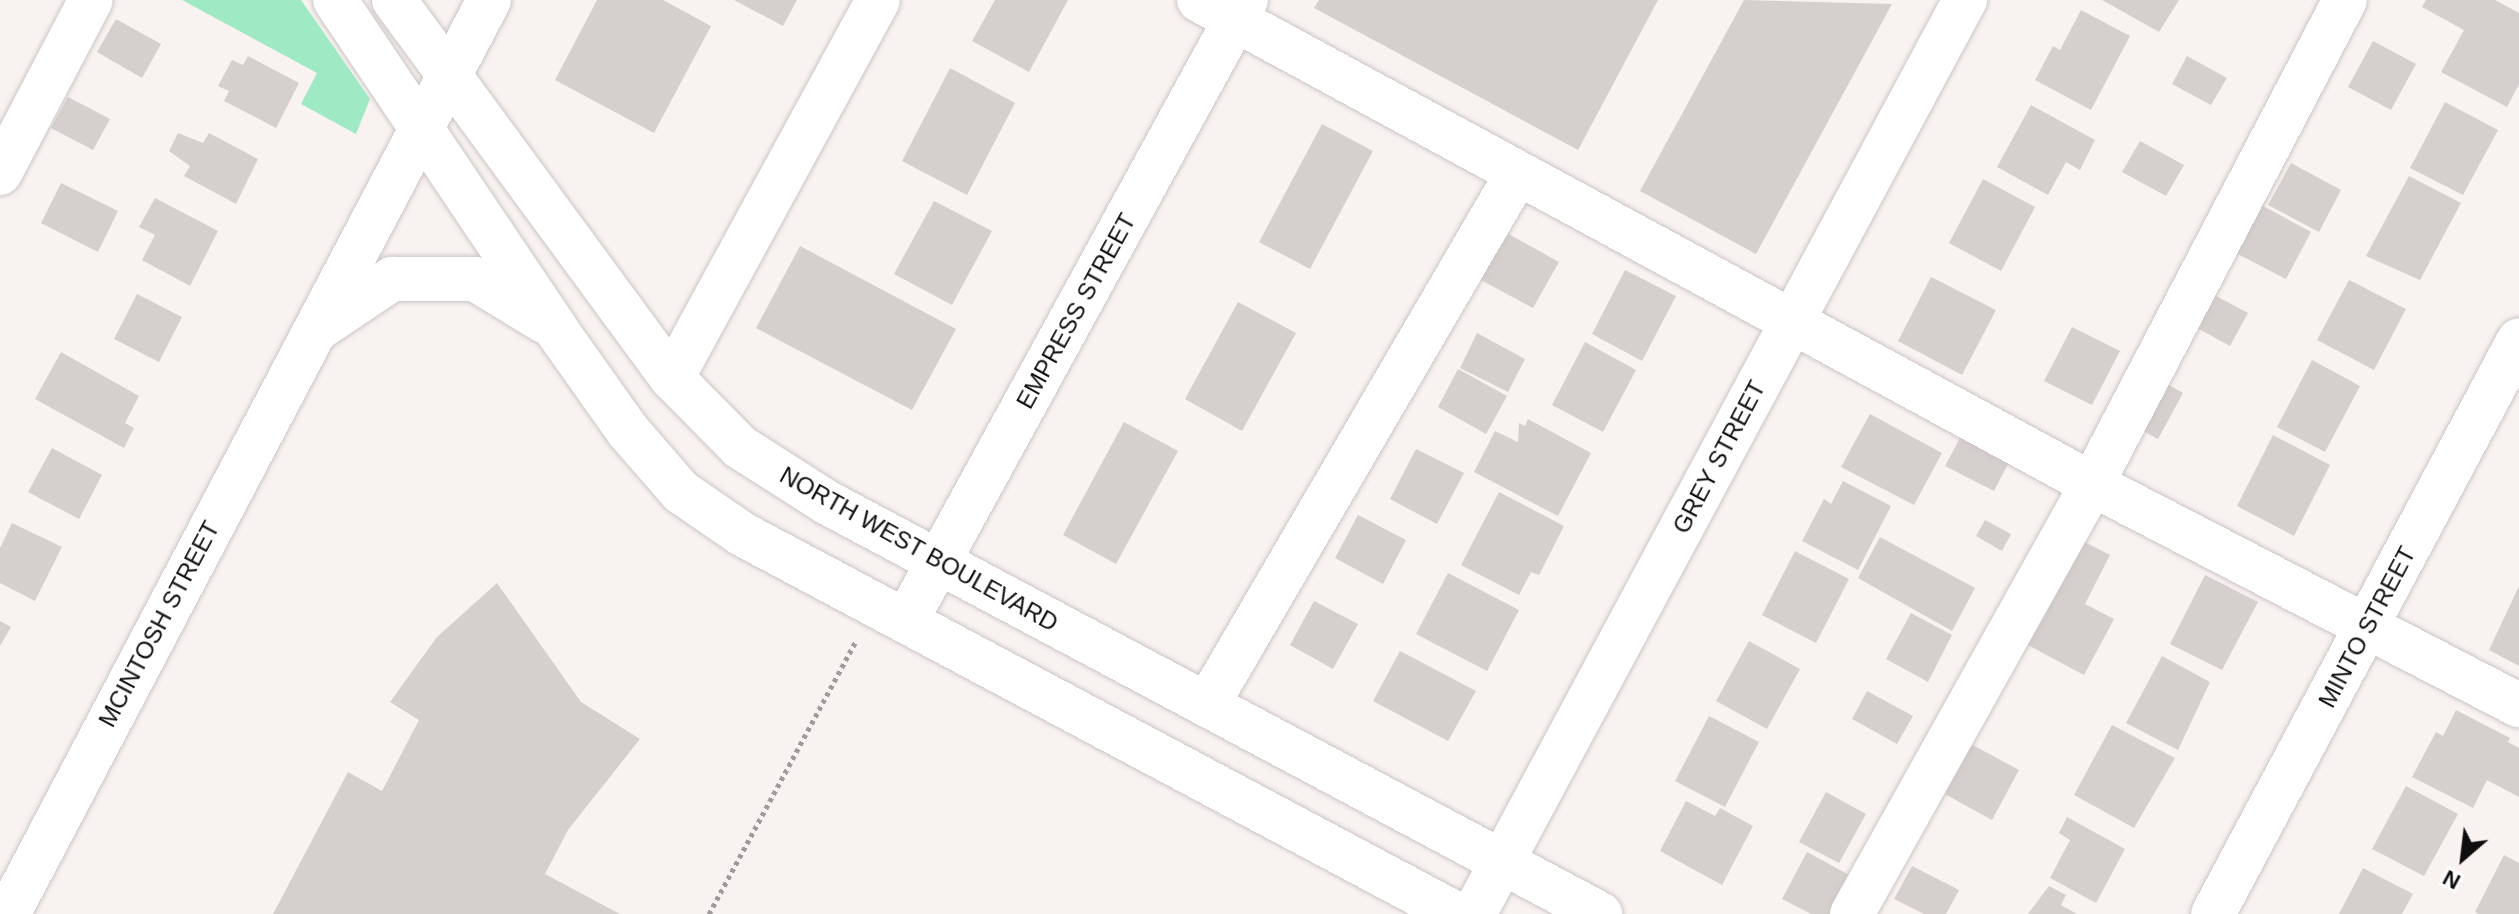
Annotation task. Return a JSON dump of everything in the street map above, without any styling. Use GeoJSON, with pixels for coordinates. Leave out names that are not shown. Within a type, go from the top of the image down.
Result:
{"type":"FeatureCollection","features":[{"type":"Feature","properties":{"kind":"street"},"geometry":{"type":"LineString","coordinates":[[0,173],[91,0]]}},
{"type":"Feature","properties":{"kind":"street"},"geometry":{"type":"LineString","coordinates":[[335,0],[555,328],[628,431],[681,492],[742,534],[1456,914]]}},
{"type":"Feature","properties":{"kind":"street","name":"NORTH WEST BOULEVARD"},"geometry":{"type":"LineString","coordinates":[[394,0],[672,378],[740,447],[828,503],[1600,914]]}},
{"type":"Feature","properties":{"kind":"street","name":"MCINTOSH STREET"},"geometry":{"type":"LineString","coordinates":[[8,914],[489,0]]}},
{"type":"Feature","properties":{"kind":"street"},"geometry":{"type":"LineString","coordinates":[[672,378],[878,0]]}},
{"type":"Feature","properties":{"kind":"street","name":"GREY STREET"},"geometry":{"type":"LineString","coordinates":[[1474,914],[1965,0]]}},
{"type":"Feature","properties":{"kind":"street"},"geometry":{"type":"LineString","coordinates":[[1852,914],[2092,484],[2345,0]]}},
{"type":"Feature","properties":{"kind":"street"},"geometry":{"type":"LineString","coordinates":[[1227,7],[1517,174],[2092,484],[2370,623],[2519,705]]}},
{"type":"Feature","properties":{"kind":"street","name":"EMPRESS STREET"},"geometry":{"type":"LineString","coordinates":[[891,613],[938,562],[1227,7]]}},
{"type":"Feature","properties":{"kind":"street"},"geometry":{"type":"LineString","coordinates":[[1207,705],[1517,174]]}},
{"type":"Feature","properties":{"kind":"street","name":"MCINTOSH STREET"},"geometry":{"type":"LineString","coordinates":[[311,334],[392,279],[475,279],[555,328]]}},
{"type":"Feature","properties":{"kind":"street","name":"MINTO STREET"},"geometry":{"type":"LineString","coordinates":[[2213,914],[2519,340]]}},
{"type":"Feature","properties":{"kind":"path"},"geometry":{"type":"LineString","coordinates":[[709,914],[891,613]]}},
{"type":"Feature","properties":{"kind":"green space"},"geometry":{"type":"Polygon","coordinates":[[[182,0],[301,0],[370,99],[356,134],[301,104],[317,73],[182,0]]]}},
{"type":"Feature","properties":{"kind":"building"},"geometry":{"type":"Polygon","coordinates":[[[597,0],[663,0],[711,26],[654,133],[555,80],[597,0]]]}},
{"type":"Feature","properties":{"kind":"building"},"geometry":{"type":"Polygon","coordinates":[[[734,0],[797,0],[783,26],[734,0]]]}},
{"type":"Feature","properties":{"kind":"building"},"geometry":{"type":"Polygon","coordinates":[[[995,0],[1068,0],[1029,72],[972,41],[995,0]]]}},
{"type":"Feature","properties":{"kind":"building"},"geometry":{"type":"Polygon","coordinates":[[[1319,0],[1658,0],[1578,150],[1314,8],[1319,0]]]}},
{"type":"Feature","properties":{"kind":"building"},"geometry":{"type":"Polygon","coordinates":[[[1744,0],[1892,4],[1756,254],[1640,191],[1744,0]]]}},
{"type":"Feature","properties":{"kind":"building"},"geometry":{"type":"Polygon","coordinates":[[[2102,0],[2179,0],[2159,32],[2102,0]]]}},
{"type":"Feature","properties":{"kind":"building"},"geometry":{"type":"Polygon","coordinates":[[[2426,0],[2495,0],[2519,13],[2519,84],[2507,107],[2441,72],[2464,30],[2422,7],[2426,0]]]}},
{"type":"Feature","properties":{"kind":"building"},"geometry":{"type":"Polygon","coordinates":[[[2081,10],[2130,36],[2091,110],[2035,80],[2053,46],[2060,50],[2081,10]]]}},
{"type":"Feature","properties":{"kind":"building"},"geometry":{"type":"Polygon","coordinates":[[[116,19],[161,44],[142,78],[97,52],[116,19]]]}},
{"type":"Feature","properties":{"kind":"building"},"geometry":{"type":"Polygon","coordinates":[[[2373,41],[2416,64],[2391,110],[2348,87],[2373,41]]]}},
{"type":"Feature","properties":{"kind":"building"},"geometry":{"type":"Polygon","coordinates":[[[248,56],[299,83],[276,128],[224,101],[229,91],[218,86],[232,60],[243,65],[248,56]]]}},
{"type":"Feature","properties":{"kind":"building"},"geometry":{"type":"Polygon","coordinates":[[[2187,56],[2227,78],[2211,105],[2172,84],[2187,56]]]}},
{"type":"Feature","properties":{"kind":"building"},"geometry":{"type":"Polygon","coordinates":[[[950,68],[1015,103],[967,195],[902,161],[950,68]]]}},
{"type":"Feature","properties":{"kind":"building"},"geometry":{"type":"Polygon","coordinates":[[[68,97],[110,119],[93,150],[51,128],[68,97]]]}},
{"type":"Feature","properties":{"kind":"building"},"geometry":{"type":"Polygon","coordinates":[[[2445,102],[2498,130],[2463,195],[2410,168],[2445,102]]]}},
{"type":"Feature","properties":{"kind":"building"},"geometry":{"type":"Polygon","coordinates":[[[2031,105],[2095,140],[2080,170],[2066,162],[2048,195],[1997,167],[2031,105]]]}},
{"type":"Feature","properties":{"kind":"building"},"geometry":{"type":"Polygon","coordinates":[[[1322,124],[1373,151],[1310,269],[1259,242],[1322,124]]]}},
{"type":"Feature","properties":{"kind":"building"},"geometry":{"type":"Polygon","coordinates":[[[178,133],[203,143],[209,133],[258,159],[236,204],[184,176],[190,166],[169,151],[178,133]]]}},
{"type":"Feature","properties":{"kind":"building"},"geometry":{"type":"Polygon","coordinates":[[[2140,141],[2184,165],[2166,196],[2122,172],[2140,141]]]}},
{"type":"Feature","properties":{"kind":"building"},"geometry":{"type":"Polygon","coordinates":[[[2291,163],[2341,190],[2319,232],[2268,205],[2291,163]]]}},
{"type":"Feature","properties":{"kind":"building"},"geometry":{"type":"Polygon","coordinates":[[[2409,176],[2461,203],[2420,280],[2366,256],[2409,176]]]}},
{"type":"Feature","properties":{"kind":"building"},"geometry":{"type":"Polygon","coordinates":[[[1983,179],[2035,207],[2001,271],[1949,243],[1983,179]]]}},
{"type":"Feature","properties":{"kind":"building"},"geometry":{"type":"Polygon","coordinates":[[[61,183],[118,211],[98,252],[41,223],[61,183]]]}},
{"type":"Feature","properties":{"kind":"building"},"geometry":{"type":"Polygon","coordinates":[[[155,198],[218,231],[190,286],[142,260],[155,235],[139,227],[155,198]]]}},
{"type":"Feature","properties":{"kind":"building"},"geometry":{"type":"Polygon","coordinates":[[[934,201],[992,231],[952,305],[894,274],[934,201]]]}},
{"type":"Feature","properties":{"kind":"building"},"geometry":{"type":"Polygon","coordinates":[[[2254,201],[2311,232],[2286,279],[2228,249],[2254,201]]]}},
{"type":"Feature","properties":{"kind":"building"},"geometry":{"type":"Polygon","coordinates":[[[1505,232],[1559,262],[1533,308],[1479,279],[1505,232]]]}},
{"type":"Feature","properties":{"kind":"building"},"geometry":{"type":"Polygon","coordinates":[[[800,246],[956,329],[912,410],[756,328],[800,246]]]}},
{"type":"Feature","properties":{"kind":"building"},"geometry":{"type":"Polygon","coordinates":[[[1625,270],[1676,296],[1642,361],[1592,334],[1625,270]]]}},
{"type":"Feature","properties":{"kind":"building"},"geometry":{"type":"Polygon","coordinates":[[[1931,277],[1996,310],[1962,375],[1898,341],[1931,277]]]}},
{"type":"Feature","properties":{"kind":"building"},"geometry":{"type":"Polygon","coordinates":[[[2349,280],[2406,309],[2374,370],[2317,340],[2349,280]]]}},
{"type":"Feature","properties":{"kind":"building"},"geometry":{"type":"Polygon","coordinates":[[[2205,290],[2248,313],[2230,346],[2188,323],[2205,290]]]}},
{"type":"Feature","properties":{"kind":"building"},"geometry":{"type":"Polygon","coordinates":[[[137,294],[182,317],[159,362],[114,339],[137,294]]]}},
{"type":"Feature","properties":{"kind":"building"},"geometry":{"type":"Polygon","coordinates":[[[1238,302],[1296,333],[1242,431],[1185,399],[1238,302]]]}},
{"type":"Feature","properties":{"kind":"building"},"geometry":{"type":"Polygon","coordinates":[[[2072,327],[2120,351],[2092,405],[2044,381],[2072,327]]]}},
{"type":"Feature","properties":{"kind":"building"},"geometry":{"type":"Polygon","coordinates":[[[1477,333],[1525,359],[1508,392],[1460,368],[1477,333]]]}},
{"type":"Feature","properties":{"kind":"building"},"geometry":{"type":"Polygon","coordinates":[[[1585,342],[1636,370],[1603,432],[1552,405],[1585,342]]]}},
{"type":"Feature","properties":{"kind":"building"},"geometry":{"type":"Polygon","coordinates":[[[61,352],[139,396],[125,423],[134,428],[124,448],[35,399],[61,352]]]}},
{"type":"Feature","properties":{"kind":"building"},"geometry":{"type":"Polygon","coordinates":[[[2312,360],[2360,386],[2325,452],[2277,427],[2312,360]]]}},
{"type":"Feature","properties":{"kind":"building"},"geometry":{"type":"Polygon","coordinates":[[[1458,369],[1507,396],[1486,434],[1438,407],[1458,369]]]}},
{"type":"Feature","properties":{"kind":"building"},"geometry":{"type":"Polygon","coordinates":[[[2155,377],[2183,393],[2158,439],[2130,424],[2155,377]]]}},
{"type":"Feature","properties":{"kind":"building"},"geometry":{"type":"Polygon","coordinates":[[[1870,414],[1942,453],[1914,505],[1841,467],[1870,414]]]}},
{"type":"Feature","properties":{"kind":"building"},"geometry":{"type":"Polygon","coordinates":[[[1528,419],[1591,453],[1558,516],[1474,472],[1495,431],[1518,442],[1519,423],[1525,426],[1528,419]]]}},
{"type":"Feature","properties":{"kind":"building"},"geometry":{"type":"Polygon","coordinates":[[[1124,422],[1178,451],[1116,564],[1063,535],[1124,422]]]}},
{"type":"Feature","properties":{"kind":"building"},"geometry":{"type":"Polygon","coordinates":[[[2273,435],[2330,465],[2294,536],[2237,506],[2273,435]]]}},
{"type":"Feature","properties":{"kind":"building"},"geometry":{"type":"Polygon","coordinates":[[[1961,436],[2009,462],[1994,491],[1945,466],[1961,436]]]}},
{"type":"Feature","properties":{"kind":"building"},"geometry":{"type":"Polygon","coordinates":[[[52,448],[102,475],[79,519],[28,492],[52,448]]]}},
{"type":"Feature","properties":{"kind":"building"},"geometry":{"type":"Polygon","coordinates":[[[1416,449],[1464,473],[1437,524],[1390,499],[1416,449]]]}},
{"type":"Feature","properties":{"kind":"building"},"geometry":{"type":"Polygon","coordinates":[[[1843,481],[1891,506],[1858,570],[1802,541],[1824,499],[1831,504],[1843,481]]]}},
{"type":"Feature","properties":{"kind":"building"},"geometry":{"type":"Polygon","coordinates":[[[1499,492],[1564,526],[1539,575],[1531,572],[1519,595],[1461,565],[1499,492]]]}},
{"type":"Feature","properties":{"kind":"building"},"geometry":{"type":"Polygon","coordinates":[[[1358,515],[1406,540],[1383,584],[1335,558],[1358,515]]]}},
{"type":"Feature","properties":{"kind":"building"},"geometry":{"type":"Polygon","coordinates":[[[1985,520],[2011,534],[2002,551],[1976,536],[1985,520]]]}},
{"type":"Feature","properties":{"kind":"building"},"geometry":{"type":"Polygon","coordinates":[[[12,523],[62,547],[35,601],[0,583],[0,548],[12,523]]]}},
{"type":"Feature","properties":{"kind":"building"},"geometry":{"type":"Polygon","coordinates":[[[2069,534],[2110,555],[2085,604],[2114,619],[2084,675],[2026,644],[2069,534]]]}},
{"type":"Feature","properties":{"kind":"building"},"geometry":{"type":"Polygon","coordinates":[[[1880,537],[1975,588],[1952,631],[1858,578],[1880,537]]]}},
{"type":"Feature","properties":{"kind":"building"},"geometry":{"type":"Polygon","coordinates":[[[1795,551],[1849,579],[1816,643],[1762,615],[1795,551]]]}},
{"type":"Feature","properties":{"kind":"building"},"geometry":{"type":"Polygon","coordinates":[[[1448,573],[1519,610],[1487,671],[1416,634],[1448,573]]]}},
{"type":"Feature","properties":{"kind":"building"},"geometry":{"type":"Polygon","coordinates":[[[2205,575],[2258,602],[2222,670],[2170,644],[2205,575]]]}},
{"type":"Feature","properties":{"kind":"building"},"geometry":{"type":"Polygon","coordinates":[[[497,583],[581,702],[640,739],[568,830],[545,874],[620,914],[273,914],[348,772],[382,791],[419,720],[390,702],[437,637],[497,583]]]}},
{"type":"Feature","properties":{"kind":"building"},"geometry":{"type":"Polygon","coordinates":[[[2519,586],[2519,666],[2489,650],[2519,586]]]}},
{"type":"Feature","properties":{"kind":"building"},"geometry":{"type":"Polygon","coordinates":[[[1314,601],[1358,624],[1333,669],[1290,645],[1314,601]]]}},
{"type":"Feature","properties":{"kind":"building"},"geometry":{"type":"Polygon","coordinates":[[[1911,613],[1952,635],[1928,682],[1886,659],[1911,613]]]}},
{"type":"Feature","properties":{"kind":"building"},"geometry":{"type":"Polygon","coordinates":[[[0,621],[11,627],[0,646],[0,621]]]}},
{"type":"Feature","properties":{"kind":"building"},"geometry":{"type":"Polygon","coordinates":[[[1749,641],[1800,669],[1767,729],[1716,701],[1749,641]]]}},
{"type":"Feature","properties":{"kind":"building"},"geometry":{"type":"Polygon","coordinates":[[[1400,651],[1476,691],[1448,741],[1373,701],[1400,651]]]}},
{"type":"Feature","properties":{"kind":"building"},"geometry":{"type":"Polygon","coordinates":[[[2162,656],[2210,682],[2178,750],[2126,723],[2162,656]]]}},
{"type":"Feature","properties":{"kind":"building"},"geometry":{"type":"Polygon","coordinates":[[[1867,691],[1913,716],[1897,744],[1852,719],[1867,691]]]}},
{"type":"Feature","properties":{"kind":"building"},"geometry":{"type":"Polygon","coordinates":[[[2456,710],[2510,738],[2508,742],[2519,748],[2519,797],[2487,780],[2473,808],[2412,777],[2436,732],[2443,736],[2456,710]]]}},
{"type":"Feature","properties":{"kind":"building"},"geometry":{"type":"Polygon","coordinates":[[[1709,716],[1759,742],[1725,807],[1675,781],[1709,716]]]}},
{"type":"Feature","properties":{"kind":"building"},"geometry":{"type":"Polygon","coordinates":[[[2112,725],[2175,758],[2134,828],[2074,795],[2112,725]]]}},
{"type":"Feature","properties":{"kind":"building"},"geometry":{"type":"Polygon","coordinates":[[[1967,742],[2019,770],[1992,820],[1941,792],[1967,742]]]}},
{"type":"Feature","properties":{"kind":"building"},"geometry":{"type":"Polygon","coordinates":[[[2406,786],[2458,814],[2424,876],[2372,849],[2406,786]]]}},
{"type":"Feature","properties":{"kind":"building"},"geometry":{"type":"Polygon","coordinates":[[[1826,792],[1866,814],[1839,863],[1799,842],[1826,792]]]}},
{"type":"Feature","properties":{"kind":"building"},"geometry":{"type":"Polygon","coordinates":[[[1686,801],[1715,816],[1720,808],[1753,826],[1722,885],[1660,851],[1686,801]]]}},
{"type":"Feature","properties":{"kind":"building"},"geometry":{"type":"Polygon","coordinates":[[[2067,817],[2125,849],[2096,903],[2050,878],[2070,840],[2059,833],[2067,817]]]}},
{"type":"Feature","properties":{"kind":"building"},"geometry":{"type":"Polygon","coordinates":[[[1807,852],[1851,876],[1830,914],[1811,914],[1782,899],[1807,852]]]}},
{"type":"Feature","properties":{"kind":"building"},"geometry":{"type":"Polygon","coordinates":[[[2504,855],[2519,863],[2519,914],[2479,914],[2475,912],[2504,855]]]}},
{"type":"Feature","properties":{"kind":"building"},"geometry":{"type":"Polygon","coordinates":[[[1912,866],[1959,890],[1946,914],[1924,914],[1894,899],[1912,866]]]}},
{"type":"Feature","properties":{"kind":"building"},"geometry":{"type":"Polygon","coordinates":[[[2363,868],[2413,894],[2402,914],[2339,914],[2363,868]]]}},
{"type":"Feature","properties":{"kind":"building"},"geometry":{"type":"Polygon","coordinates":[[[2049,886],[2066,895],[2061,905],[2077,914],[2028,914],[2049,886]]]}}]}
